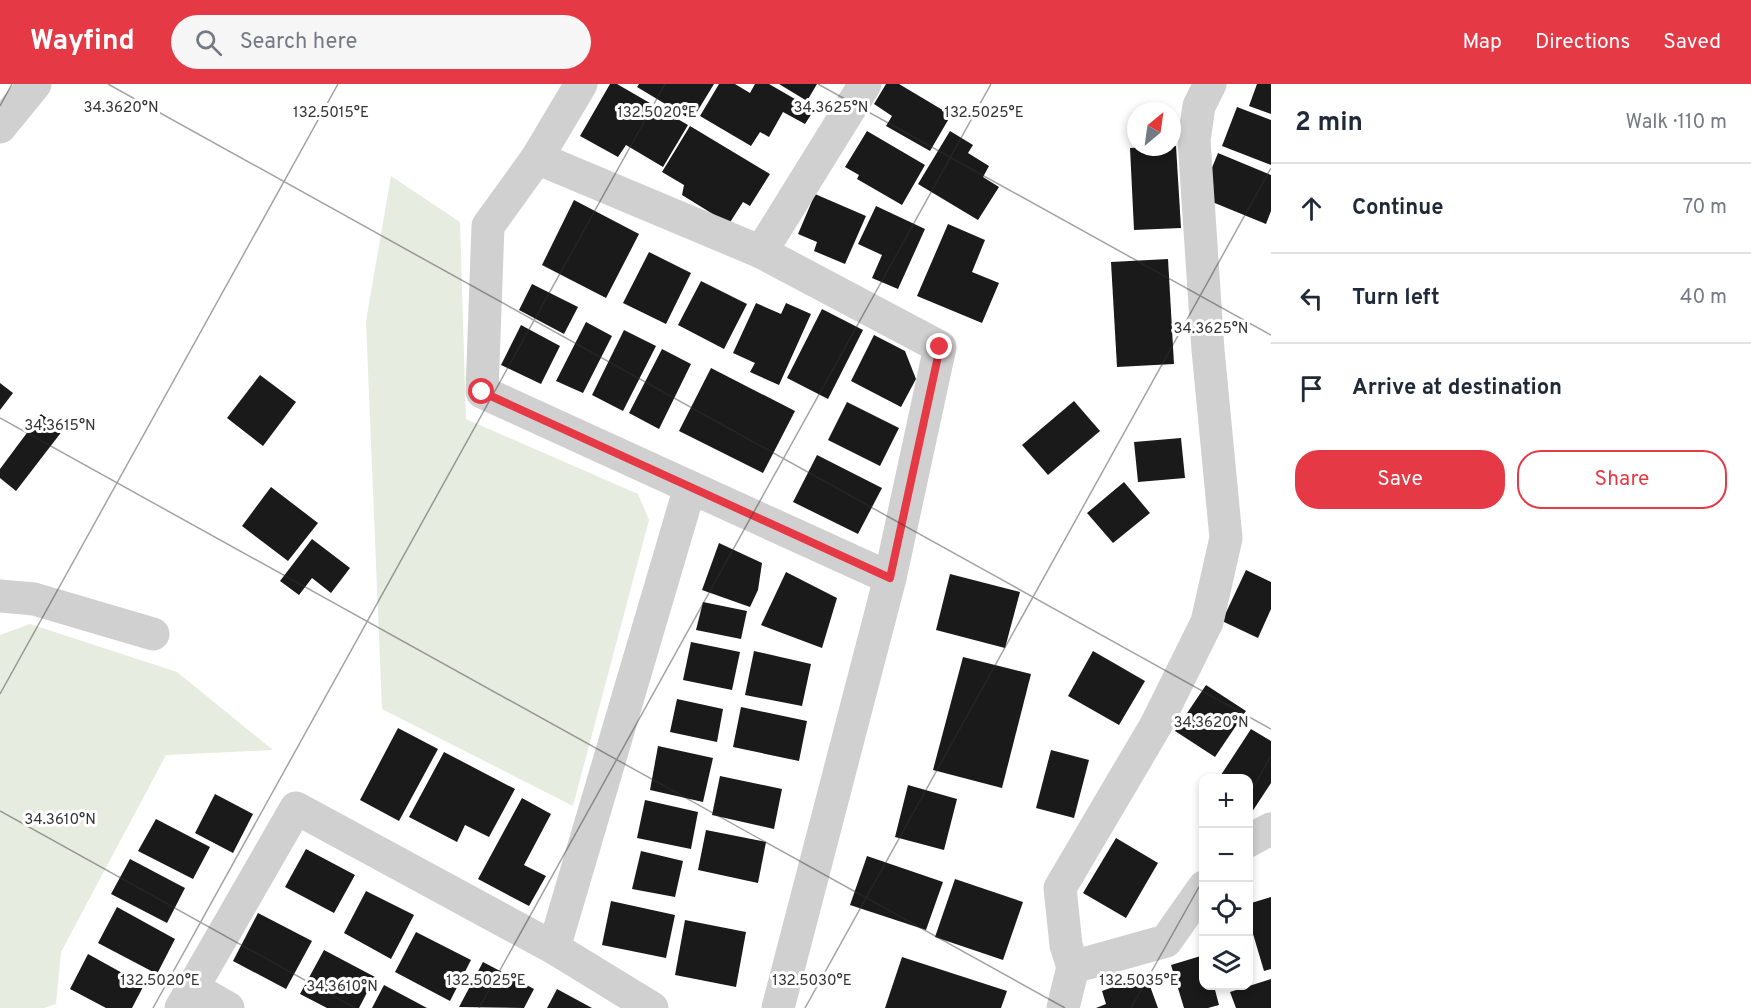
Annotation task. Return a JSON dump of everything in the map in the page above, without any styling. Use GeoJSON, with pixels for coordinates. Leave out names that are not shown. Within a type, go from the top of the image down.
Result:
{"type":"FeatureCollection","features":[{"type":"Feature","properties":{"kind":"street"},"geometry":{"type":"LineString","coordinates":[[0,127],[35,84]]}},
{"type":"Feature","properties":{"kind":"street"},"geometry":{"type":"LineString","coordinates":[[581,84],[537,158],[488,226],[482,392],[890,578]]}},
{"type":"Feature","properties":{"kind":"street"},"geometry":{"type":"LineString","coordinates":[[761,252],[865,84]]}},
{"type":"Feature","properties":{"kind":"street"},"geometry":{"type":"LineString","coordinates":[[1063,1008],[1073,968],[1066,945],[1060,888],[1156,725],[1207,622],[1226,538],[1208,350],[1194,140],[1199,106],[1210,84]]}},
{"type":"Feature","properties":{"kind":"street"},"geometry":{"type":"LineString","coordinates":[[537,158],[761,252],[940,347],[890,578],[778,1008]]}},
{"type":"Feature","properties":{"kind":"street"},"geometry":{"type":"LineString","coordinates":[[554,948],[690,488]]}},
{"type":"Feature","properties":{"kind":"street"},"geometry":{"type":"LineString","coordinates":[[0,596],[34,599],[153,634]]}},
{"type":"Feature","properties":{"kind":"street"},"geometry":{"type":"LineString","coordinates":[[228,1008],[187,998],[296,808],[554,948],[652,1008]]}},
{"type":"Feature","properties":{"kind":"street"},"geometry":{"type":"LineString","coordinates":[[1253,838],[1271,829]]}},
{"type":"Feature","properties":{"kind":"street"},"geometry":{"type":"LineString","coordinates":[[1073,968],[1166,941],[1199,893]]}},
{"type":"Feature","properties":{"kind":"shaded area"},"geometry":{"type":"Polygon","coordinates":[[[391,176],[460,222],[466,419],[638,494],[649,520],[573,806],[382,709],[366,321],[391,176]]]}},
{"type":"Feature","properties":{"kind":"shaded area"},"geometry":{"type":"Polygon","coordinates":[[[30,624],[177,672],[273,750],[166,755],[61,952],[56,1004],[44,1008],[0,1008],[0,635],[30,624]]]}},
{"type":"Feature","properties":{"kind":"building"},"geometry":{"type":"Polygon","coordinates":[[[610,84],[617,84],[688,125],[663,167],[626,145],[618,157],[580,136],[610,84]]]}},
{"type":"Feature","properties":{"kind":"building"},"geometry":{"type":"Polygon","coordinates":[[[639,84],[714,84],[692,120],[637,87],[639,84]]]}},
{"type":"Feature","properties":{"kind":"building"},"geometry":{"type":"Polygon","coordinates":[[[719,84],[735,84],[750,93],[755,84],[769,84],[814,110],[805,124],[783,112],[769,137],[760,132],[751,146],[700,116],[719,84]]]}},
{"type":"Feature","properties":{"kind":"building"},"geometry":{"type":"Polygon","coordinates":[[[779,84],[817,84],[807,101],[779,84]]]}},
{"type":"Feature","properties":{"kind":"building"},"geometry":{"type":"Polygon","coordinates":[[[886,84],[899,84],[951,115],[930,151],[886,126],[892,116],[874,104],[886,84]]]}},
{"type":"Feature","properties":{"kind":"building"},"geometry":{"type":"Polygon","coordinates":[[[1257,84],[1271,84],[1271,114],[1249,106],[1257,84]]]}},
{"type":"Feature","properties":{"kind":"building"},"geometry":{"type":"Polygon","coordinates":[[[1237,107],[1271,120],[1271,165],[1222,146],[1237,107]]]}},
{"type":"Feature","properties":{"kind":"building"},"geometry":{"type":"Polygon","coordinates":[[[690,126],[770,174],[750,206],[743,202],[729,224],[682,195],[684,185],[662,172],[690,126]]]}},
{"type":"Feature","properties":{"kind":"building"},"geometry":{"type":"Polygon","coordinates":[[[867,131],[925,165],[902,205],[857,179],[859,175],[845,167],[867,131]]]}},
{"type":"Feature","properties":{"kind":"building"},"geometry":{"type":"Polygon","coordinates":[[[950,131],[973,145],[968,153],[989,166],[983,177],[999,187],[978,220],[918,184],[950,131]]]}},
{"type":"Feature","properties":{"kind":"building"},"geometry":{"type":"Polygon","coordinates":[[[1218,153],[1271,175],[1271,211],[1266,224],[1200,197],[1218,153]]]}},
{"type":"Feature","properties":{"kind":"building"},"geometry":{"type":"Polygon","coordinates":[[[1130,156],[1177,156],[1181,228],[1134,230],[1130,156]]]}},
{"type":"Feature","properties":{"kind":"building"},"geometry":{"type":"Polygon","coordinates":[[[815,194],[866,216],[845,264],[814,251],[817,242],[798,234],[815,194]]]}},
{"type":"Feature","properties":{"kind":"building"},"geometry":{"type":"Polygon","coordinates":[[[574,200],[639,234],[606,298],[542,265],[574,200]]]}},
{"type":"Feature","properties":{"kind":"building"},"geometry":{"type":"Polygon","coordinates":[[[876,206],[925,229],[898,289],[872,278],[882,255],[858,244],[876,206]]]}},
{"type":"Feature","properties":{"kind":"building"},"geometry":{"type":"Polygon","coordinates":[[[948,224],[985,240],[972,272],[999,283],[982,323],[917,296],[948,224]]]}},
{"type":"Feature","properties":{"kind":"building"},"geometry":{"type":"Polygon","coordinates":[[[649,252],[691,273],[666,324],[623,303],[649,252]]]}},
{"type":"Feature","properties":{"kind":"building"},"geometry":{"type":"Polygon","coordinates":[[[1168,259],[1174,364],[1117,367],[1111,262],[1168,259]]]}},
{"type":"Feature","properties":{"kind":"building"},"geometry":{"type":"Polygon","coordinates":[[[701,281],[747,304],[724,349],[678,325],[701,281]]]}},
{"type":"Feature","properties":{"kind":"building"},"geometry":{"type":"Polygon","coordinates":[[[532,284],[578,307],[564,334],[519,310],[532,284]]]}},
{"type":"Feature","properties":{"kind":"building"},"geometry":{"type":"Polygon","coordinates":[[[756,303],[781,314],[786,303],[811,314],[779,385],[750,372],[755,363],[733,353],[756,303]]]}},
{"type":"Feature","properties":{"kind":"building"},"geometry":{"type":"Polygon","coordinates":[[[822,309],[863,330],[828,399],[787,378],[822,309]]]}},
{"type":"Feature","properties":{"kind":"building"},"geometry":{"type":"Polygon","coordinates":[[[586,322],[612,336],[583,393],[556,381],[586,322]]]}},
{"type":"Feature","properties":{"kind":"building"},"geometry":{"type":"Polygon","coordinates":[[[521,325],[560,346],[541,384],[501,365],[521,325]]]}},
{"type":"Feature","properties":{"kind":"building"},"geometry":{"type":"Polygon","coordinates":[[[624,330],[656,346],[623,411],[592,395],[624,330]]]}},
{"type":"Feature","properties":{"kind":"building"},"geometry":{"type":"Polygon","coordinates":[[[874,335],[905,351],[916,379],[901,407],[851,381],[874,335]]]}},
{"type":"Feature","properties":{"kind":"building"},"geometry":{"type":"Polygon","coordinates":[[[662,349],[691,364],[659,429],[629,413],[662,349]]]}},
{"type":"Feature","properties":{"kind":"building"},"geometry":{"type":"Polygon","coordinates":[[[711,368],[795,411],[763,473],[679,431],[711,368]]]}},
{"type":"Feature","properties":{"kind":"building"},"geometry":{"type":"Polygon","coordinates":[[[260,375],[296,402],[263,446],[227,418],[260,375]]]}},
{"type":"Feature","properties":{"kind":"building"},"geometry":{"type":"Polygon","coordinates":[[[0,383],[13,393],[0,410],[0,383]]]}},
{"type":"Feature","properties":{"kind":"building"},"geometry":{"type":"Polygon","coordinates":[[[1074,401],[1100,431],[1048,475],[1022,445],[1074,401]]]}},
{"type":"Feature","properties":{"kind":"building"},"geometry":{"type":"Polygon","coordinates":[[[847,402],[899,428],[880,466],[828,440],[847,402]]]}},
{"type":"Feature","properties":{"kind":"building"},"geometry":{"type":"Polygon","coordinates":[[[41,414],[63,430],[16,491],[0,478],[0,469],[41,414]]]}},
{"type":"Feature","properties":{"kind":"building"},"geometry":{"type":"Polygon","coordinates":[[[1181,438],[1185,478],[1138,482],[1134,442],[1181,438]]]}},
{"type":"Feature","properties":{"kind":"building"},"geometry":{"type":"Polygon","coordinates":[[[817,455],[882,488],[858,534],[793,502],[817,455]]]}},
{"type":"Feature","properties":{"kind":"building"},"geometry":{"type":"Polygon","coordinates":[[[1124,482],[1150,513],[1113,543],[1087,513],[1124,482]]]}},
{"type":"Feature","properties":{"kind":"building"},"geometry":{"type":"Polygon","coordinates":[[[271,487],[318,523],[288,561],[242,526],[271,487]]]}},
{"type":"Feature","properties":{"kind":"building"},"geometry":{"type":"Polygon","coordinates":[[[312,539],[350,568],[331,593],[312,578],[299,595],[280,581],[312,539]]]}},
{"type":"Feature","properties":{"kind":"building"},"geometry":{"type":"Polygon","coordinates":[[[719,543],[762,563],[758,590],[750,607],[702,590],[719,543]]]}},
{"type":"Feature","properties":{"kind":"building"},"geometry":{"type":"Polygon","coordinates":[[[1246,570],[1271,582],[1271,609],[1258,638],[1222,621],[1246,570]]]}},
{"type":"Feature","properties":{"kind":"building"},"geometry":{"type":"Polygon","coordinates":[[[786,572],[837,598],[822,648],[761,625],[786,572]]]}},
{"type":"Feature","properties":{"kind":"building"},"geometry":{"type":"Polygon","coordinates":[[[950,574],[1020,592],[1005,648],[936,630],[950,574]]]}},
{"type":"Feature","properties":{"kind":"building"},"geometry":{"type":"Polygon","coordinates":[[[703,602],[747,611],[741,639],[696,630],[703,602]]]}},
{"type":"Feature","properties":{"kind":"building"},"geometry":{"type":"Polygon","coordinates":[[[691,642],[740,652],[732,690],[683,680],[691,642]]]}},
{"type":"Feature","properties":{"kind":"building"},"geometry":{"type":"Polygon","coordinates":[[[754,651],[811,664],[802,706],[745,695],[754,651]]]}},
{"type":"Feature","properties":{"kind":"building"},"geometry":{"type":"Polygon","coordinates":[[[1093,651],[1145,681],[1119,725],[1068,696],[1093,651]]]}},
{"type":"Feature","properties":{"kind":"building"},"geometry":{"type":"Polygon","coordinates":[[[963,657],[1031,674],[1002,788],[933,770],[963,657]]]}},
{"type":"Feature","properties":{"kind":"building"},"geometry":{"type":"Polygon","coordinates":[[[1206,685],[1246,711],[1215,757],[1175,731],[1206,685]]]}},
{"type":"Feature","properties":{"kind":"building"},"geometry":{"type":"Polygon","coordinates":[[[677,699],[723,709],[717,742],[670,732],[677,699]]]}},
{"type":"Feature","properties":{"kind":"building"},"geometry":{"type":"Polygon","coordinates":[[[741,707],[807,721],[799,761],[733,747],[741,707]]]}},
{"type":"Feature","properties":{"kind":"building"},"geometry":{"type":"Polygon","coordinates":[[[398,728],[438,749],[399,821],[360,800],[398,728]]]}},
{"type":"Feature","properties":{"kind":"building"},"geometry":{"type":"Polygon","coordinates":[[[1251,729],[1271,741],[1271,783],[1253,810],[1253,774],[1222,774],[1251,729]]]}},
{"type":"Feature","properties":{"kind":"building"},"geometry":{"type":"Polygon","coordinates":[[[658,746],[713,758],[703,802],[650,790],[658,746]]]}},
{"type":"Feature","properties":{"kind":"building"},"geometry":{"type":"Polygon","coordinates":[[[1051,750],[1089,760],[1074,818],[1036,808],[1051,750]]]}},
{"type":"Feature","properties":{"kind":"building"},"geometry":{"type":"Polygon","coordinates":[[[444,752],[515,789],[489,837],[465,825],[457,842],[409,817],[444,752]]]}},
{"type":"Feature","properties":{"kind":"building"},"geometry":{"type":"Polygon","coordinates":[[[720,776],[782,789],[774,829],[712,815],[720,776]]]}},
{"type":"Feature","properties":{"kind":"building"},"geometry":{"type":"Polygon","coordinates":[[[908,785],[957,799],[944,850],[895,837],[908,785]]]}},
{"type":"Feature","properties":{"kind":"building"},"geometry":{"type":"Polygon","coordinates":[[[215,794],[253,814],[233,853],[195,833],[215,794]]]}},
{"type":"Feature","properties":{"kind":"building"},"geometry":{"type":"Polygon","coordinates":[[[522,798],[551,814],[524,865],[546,876],[529,906],[478,879],[522,798]]]}},
{"type":"Feature","properties":{"kind":"building"},"geometry":{"type":"Polygon","coordinates":[[[645,800],[698,812],[691,849],[637,838],[645,800]]]}},
{"type":"Feature","properties":{"kind":"building"},"geometry":{"type":"Polygon","coordinates":[[[156,819],[210,847],[193,879],[138,851],[156,819]]]}},
{"type":"Feature","properties":{"kind":"building"},"geometry":{"type":"Polygon","coordinates":[[[706,830],[766,842],[758,883],[698,870],[706,830]]]}},
{"type":"Feature","properties":{"kind":"building"},"geometry":{"type":"Polygon","coordinates":[[[1116,838],[1158,863],[1126,918],[1083,893],[1116,838]]]}},
{"type":"Feature","properties":{"kind":"building"},"geometry":{"type":"Polygon","coordinates":[[[306,849],[355,875],[334,913],[285,887],[306,849]]]}},
{"type":"Feature","properties":{"kind":"building"},"geometry":{"type":"Polygon","coordinates":[[[641,851],[683,861],[675,897],[632,889],[641,851]]]}},
{"type":"Feature","properties":{"kind":"building"},"geometry":{"type":"Polygon","coordinates":[[[867,856],[943,882],[926,930],[850,905],[867,856]]]}},
{"type":"Feature","properties":{"kind":"building"},"geometry":{"type":"Polygon","coordinates":[[[130,859],[185,888],[167,923],[111,894],[130,859]]]}},
{"type":"Feature","properties":{"kind":"building"},"geometry":{"type":"Polygon","coordinates":[[[955,879],[1023,902],[1003,960],[935,937],[955,879]]]}},
{"type":"Feature","properties":{"kind":"building"},"geometry":{"type":"Polygon","coordinates":[[[366,891],[414,915],[391,959],[344,933],[366,891]]]}},
{"type":"Feature","properties":{"kind":"building"},"geometry":{"type":"Polygon","coordinates":[[[1271,897],[1271,969],[1264,971],[1253,934],[1253,902],[1271,897]]]}},
{"type":"Feature","properties":{"kind":"building"},"geometry":{"type":"Polygon","coordinates":[[[611,901],[675,915],[666,958],[602,945],[611,901]]]}},
{"type":"Feature","properties":{"kind":"building"},"geometry":{"type":"Polygon","coordinates":[[[117,907],[175,939],[157,974],[98,943],[117,907]]]}},
{"type":"Feature","properties":{"kind":"building"},"geometry":{"type":"Polygon","coordinates":[[[258,913],[312,941],[286,989],[233,961],[258,913]]]}},
{"type":"Feature","properties":{"kind":"building"},"geometry":{"type":"Polygon","coordinates":[[[685,920],[746,932],[736,987],[675,975],[685,920]]]}},
{"type":"Feature","properties":{"kind":"building"},"geometry":{"type":"Polygon","coordinates":[[[416,932],[471,960],[450,1001],[395,972],[416,932]]]}},
{"type":"Feature","properties":{"kind":"building"},"geometry":{"type":"Polygon","coordinates":[[[324,950],[375,977],[359,1008],[327,1008],[300,994],[324,950]]]}},
{"type":"Feature","properties":{"kind":"building"},"geometry":{"type":"Polygon","coordinates":[[[88,954],[144,985],[132,1008],[106,1008],[70,989],[88,954]]]}},
{"type":"Feature","properties":{"kind":"building"},"geometry":{"type":"Polygon","coordinates":[[[902,957],[1007,991],[1001,1008],[885,1008],[902,957]]]}},
{"type":"Feature","properties":{"kind":"building"},"geometry":{"type":"Polygon","coordinates":[[[1199,957],[1199,990],[1215,990],[1219,1005],[1208,1008],[1184,1008],[1171,965],[1199,957]]]}},
{"type":"Feature","properties":{"kind":"building"},"geometry":{"type":"Polygon","coordinates":[[[483,962],[534,989],[524,1008],[459,1007],[483,962]]]}},
{"type":"Feature","properties":{"kind":"building"},"geometry":{"type":"Polygon","coordinates":[[[1146,975],[1158,1008],[1096,1008],[1106,1004],[1102,991],[1146,975]]]}},
{"type":"Feature","properties":{"kind":"building"},"geometry":{"type":"Polygon","coordinates":[[[1271,979],[1271,1008],[1236,1008],[1230,992],[1253,990],[1253,985],[1271,979]]]}},
{"type":"Feature","properties":{"kind":"building"},"geometry":{"type":"Polygon","coordinates":[[[384,985],[427,1008],[372,1008],[384,985]]]}},
{"type":"Feature","properties":{"kind":"building"},"geometry":{"type":"Polygon","coordinates":[[[557,989],[592,1008],[547,1008],[557,989]]]}},
{"type":"Feature","properties":{"kind":"route"},"geometry":{"type":"LineString","coordinates":[[482,392],[890,578],[940,347]]}}]}
